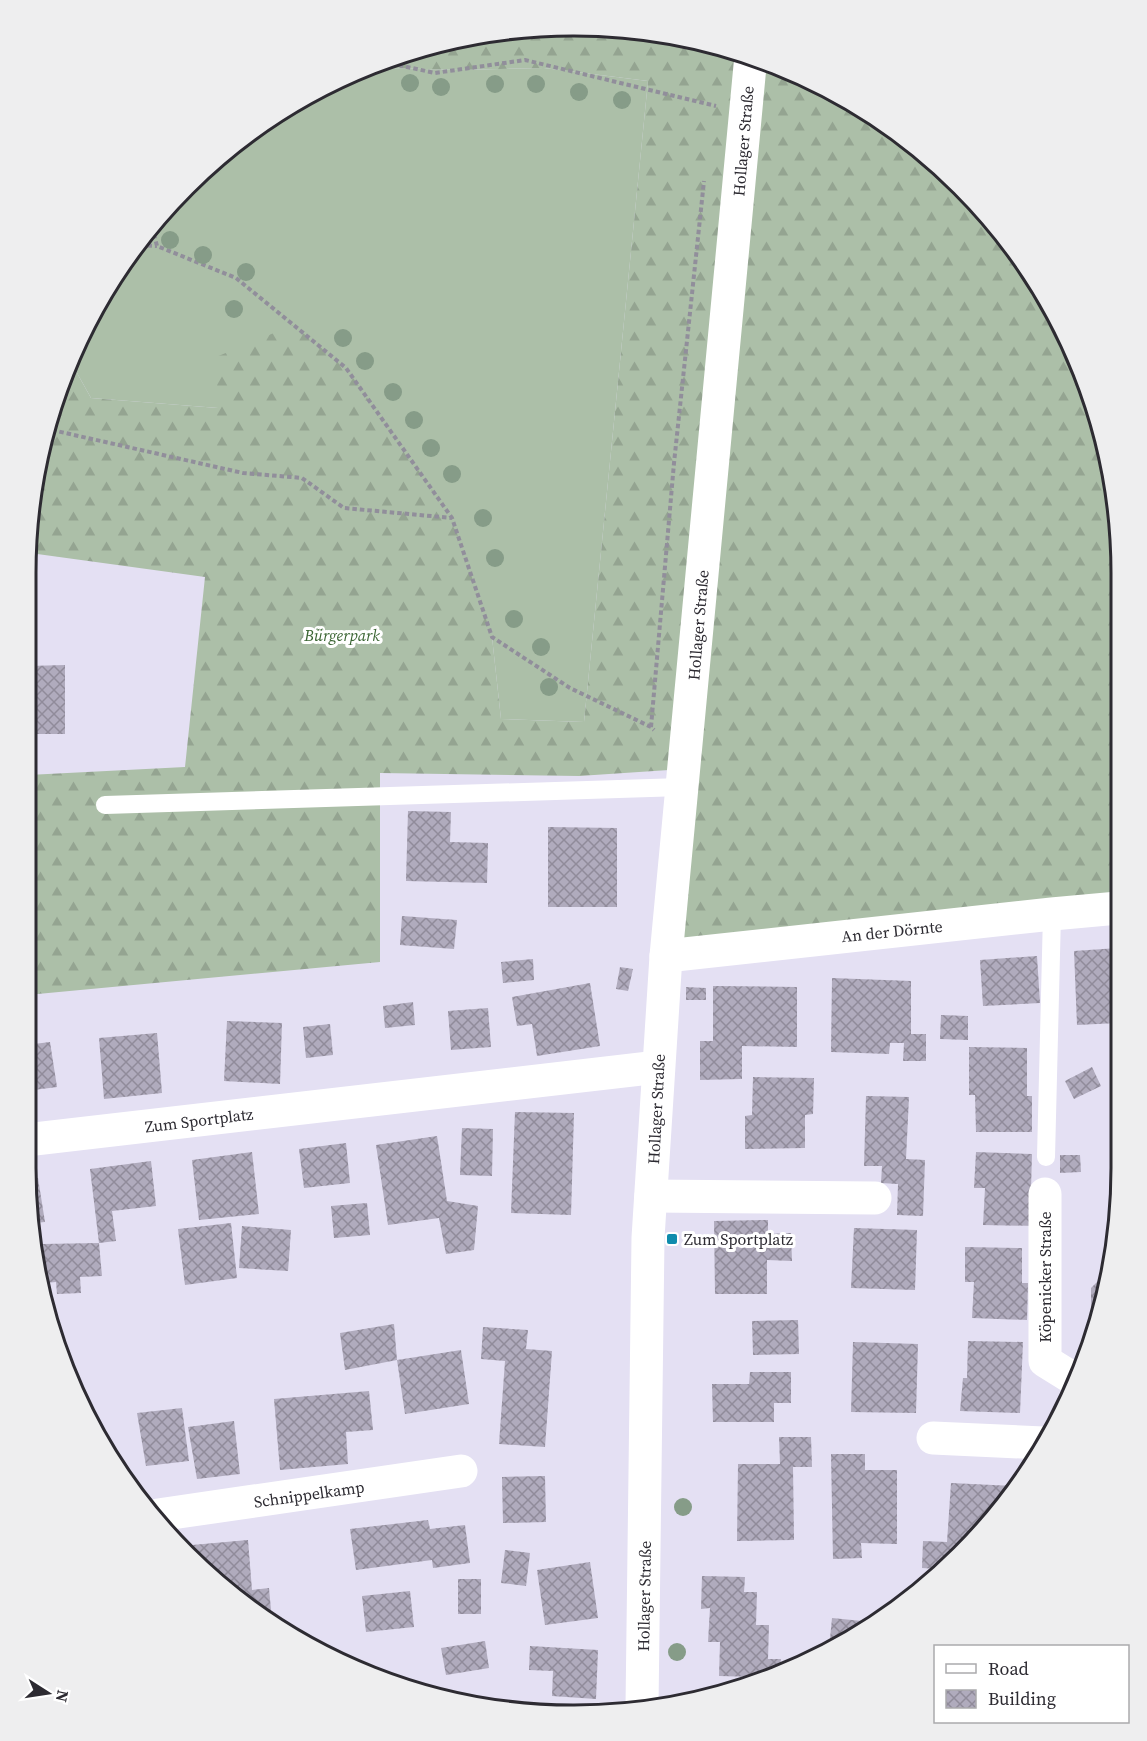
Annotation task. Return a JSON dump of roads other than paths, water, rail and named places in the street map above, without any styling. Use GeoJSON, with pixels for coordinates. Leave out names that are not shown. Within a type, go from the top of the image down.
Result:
{"type":"FeatureCollection","features":[{"type":"Feature","properties":{"kind":"street","name":"Hollager Straße"},"geometry":{"type":"LineString","coordinates":[[642,1700],[648,1238],[658,1067],[666,956],[750,66]]}},
{"type":"Feature","properties":{"kind":"street","name":"An der Dörnte"},"geometry":{"type":"LineString","coordinates":[[666,956],[1111,909]]}},
{"type":"Feature","properties":{"kind":"street","name":"Zum Sportplatz"},"geometry":{"type":"LineString","coordinates":[[36,1139],[658,1067]]}},
{"type":"Feature","properties":{"kind":"street","name":"Köpenicker Straße"},"geometry":{"type":"LineString","coordinates":[[1045,1194],[1045,1361],[1069,1376]]}},
{"type":"Feature","properties":{"kind":"street"},"geometry":{"type":"LineString","coordinates":[[651,1196],[875,1198]]}},
{"type":"Feature","properties":{"kind":"street"},"geometry":{"type":"LineString","coordinates":[[933,1438],[1035,1443]]}},
{"type":"Feature","properties":{"kind":"street","name":"Schnippelkamp"},"geometry":{"type":"LineString","coordinates":[[163,1514],[461,1472]]}},
{"type":"Feature","properties":{"kind":"lane"},"geometry":{"type":"LineString","coordinates":[[105,805],[683,778]]}},
{"type":"Feature","properties":{"kind":"lane"},"geometry":{"type":"LineString","coordinates":[[1046,1157],[1052,914]]}},
{"type":"Feature","properties":{"kind":"place","name":"Zum Sportplatz"},"geometry":{"type":"Point","coordinates":[672,1239]}},
{"type":"Feature","properties":{"kind":"park label","name":"Bürgerpark"},"geometry":{"type":"Point","coordinates":[342,635]}}]}
